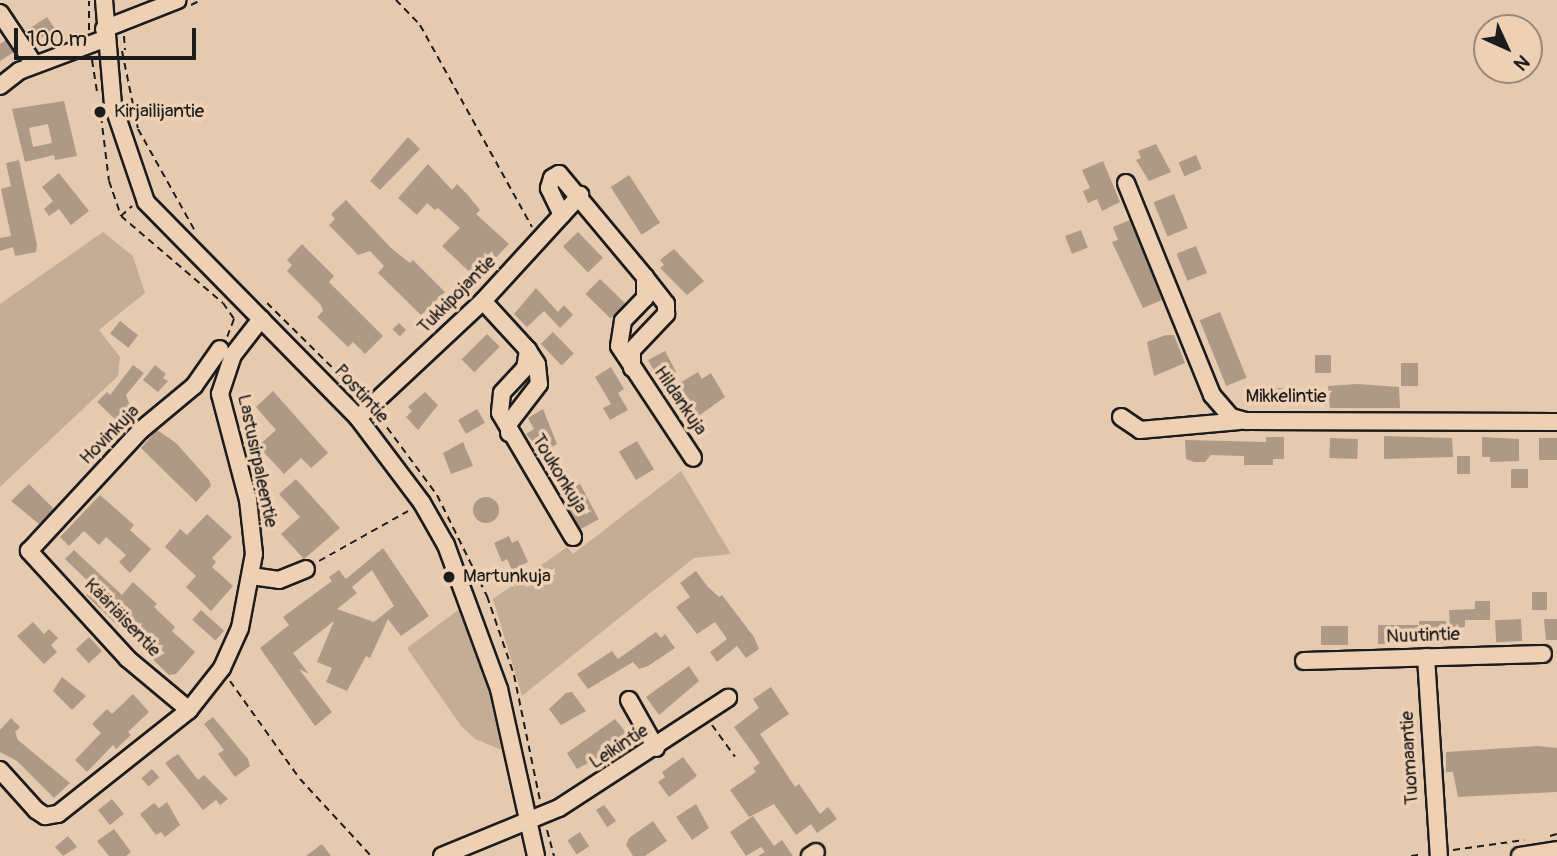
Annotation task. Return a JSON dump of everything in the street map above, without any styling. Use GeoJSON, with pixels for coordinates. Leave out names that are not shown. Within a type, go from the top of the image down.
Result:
{"type":"FeatureCollection","features":[{"type":"Feature","properties":{"kind":"street","name":"Postintie"},"geometry":{"type":"LineString","coordinates":[[104,0],[99,34],[113,105],[146,202],[358,418],[422,503],[446,545],[495,677],[536,856]]}},
{"type":"Feature","properties":{"kind":"street"},"geometry":{"type":"LineString","coordinates":[[0,86],[34,64],[178,0]]}},
{"type":"Feature","properties":{"kind":"street"},"geometry":{"type":"LineString","coordinates":[[0,13],[34,64]]}},
{"type":"Feature","properties":{"kind":"street","name":"Hildankuja"},"geometry":{"type":"LineString","coordinates":[[562,215],[549,188],[552,178],[559,174],[580,195],[666,304],[666,314],[632,350],[632,368]]}},
{"type":"Feature","properties":{"kind":"street","name":"Mikkelintie"},"geometry":{"type":"LineString","coordinates":[[1126,183],[1220,410],[1246,421],[1557,422]]}},
{"type":"Feature","properties":{"kind":"street","name":"Tukkipojantie"},"geometry":{"type":"LineString","coordinates":[[358,418],[483,301],[580,195]]}},
{"type":"Feature","properties":{"kind":"street","name":"Hildankuja"},"geometry":{"type":"LineString","coordinates":[[645,276],[645,298],[618,332],[619,346],[693,458]]}},
{"type":"Feature","properties":{"kind":"street","name":"Toukonkuja"},"geometry":{"type":"LineString","coordinates":[[483,301],[528,349],[537,364],[539,384],[509,423],[509,433]]}},
{"type":"Feature","properties":{"kind":"street","name":"Lastusirpaleentie"},"geometry":{"type":"LineString","coordinates":[[0,770],[36,810],[45,816],[58,814],[188,710],[222,668],[240,628],[254,554],[248,500],[220,394],[233,355],[261,319]]}},
{"type":"Feature","properties":{"kind":"street","name":"Hovinkuja"},"geometry":{"type":"LineString","coordinates":[[29,551],[141,430],[194,386],[220,349]]}},
{"type":"Feature","properties":{"kind":"street","name":"Toukonkuja"},"geometry":{"type":"LineString","coordinates":[[528,349],[525,368],[502,393],[500,404],[509,433],[572,537]]}},
{"type":"Feature","properties":{"kind":"street"},"geometry":{"type":"LineString","coordinates":[[1121,417],[1140,430],[1246,421]]}},
{"type":"Feature","properties":{"kind":"street","name":"Kääriäisentie"},"geometry":{"type":"LineString","coordinates":[[29,551],[128,659],[188,710]]}},
{"type":"Feature","properties":{"kind":"street"},"geometry":{"type":"LineString","coordinates":[[251,576],[279,580],[306,569]]}},
{"type":"Feature","properties":{"kind":"street","name":"Nuutintie"},"geometry":{"type":"LineString","coordinates":[[1304,661],[1543,654]]}},
{"type":"Feature","properties":{"kind":"street","name":"Tuomaantie"},"geometry":{"type":"LineString","coordinates":[[1426,657],[1439,854]]}},
{"type":"Feature","properties":{"kind":"street","name":"Leikintie"},"geometry":{"type":"LineString","coordinates":[[442,856],[559,808],[656,748],[728,698]]}},
{"type":"Feature","properties":{"kind":"street"},"geometry":{"type":"LineString","coordinates":[[629,700],[656,748]]}},
{"type":"Feature","properties":{"kind":"street"},"geometry":{"type":"LineString","coordinates":[[1520,856],[1553,844]]}},
{"type":"Feature","properties":{"kind":"path"},"geometry":{"type":"LineString","coordinates":[[89,0],[99,34]]}},
{"type":"Feature","properties":{"kind":"path"},"geometry":{"type":"LineString","coordinates":[[396,0],[421,25],[540,240]]}},
{"type":"Feature","properties":{"kind":"path"},"geometry":{"type":"LineString","coordinates":[[124,34],[125,50]]}},
{"type":"Feature","properties":{"kind":"path"},"geometry":{"type":"LineString","coordinates":[[157,184],[165,179]]}},
{"type":"Feature","properties":{"kind":"path"},"geometry":{"type":"LineString","coordinates":[[121,216],[137,200]]}},
{"type":"Feature","properties":{"kind":"path"},"geometry":{"type":"LineString","coordinates":[[306,569],[348,541],[422,503]]}},
{"type":"Feature","properties":{"kind":"path"},"geometry":{"type":"LineString","coordinates":[[222,668],[250,713],[280,746],[300,779],[372,856]]}},
{"type":"Feature","properties":{"kind":"path"},"geometry":{"type":"LineString","coordinates":[[705,715],[735,757]]}},
{"type":"Feature","properties":{"kind":"path"},"geometry":{"type":"LineString","coordinates":[[545,823],[554,856]]}},
{"type":"Feature","properties":{"kind":"path"},"geometry":{"type":"LineString","coordinates":[[1553,844],[1557,834]]}},
{"type":"Feature","properties":{"kind":"path"},"geometry":{"type":"LineString","coordinates":[[1411,856],[1534,839]]}},
{"type":"Feature","properties":{"kind":"shaded area"},"geometry":{"type":"Polygon","coordinates":[[[103,232],[133,256],[145,293],[99,330],[120,357],[118,376],[0,487],[0,304],[103,232]]]}},
{"type":"Feature","properties":{"kind":"shaded area"},"geometry":{"type":"Polygon","coordinates":[[[681,471],[731,554],[694,558],[522,696],[493,599],[567,547],[573,554],[681,471]]]}},
{"type":"Feature","properties":{"kind":"shaded area"},"geometry":{"type":"Polygon","coordinates":[[[461,608],[486,674],[502,750],[475,739],[461,726],[407,648],[461,608]]]}},
{"type":"Feature","properties":{"kind":"building"},"geometry":{"type":"Polygon","coordinates":[[[47,17],[55,29],[32,44],[25,32],[47,17]]]}},
{"type":"Feature","properties":{"kind":"building"},"geometry":{"type":"Polygon","coordinates":[[[6,40],[14,52],[0,61],[0,44],[6,40]]]}},
{"type":"Feature","properties":{"kind":"building"},"geometry":{"type":"Polygon","coordinates":[[[64,101],[77,156],[55,160],[54,155],[25,162],[12,109],[64,101]],[[48,124],[29,128],[33,147],[52,143],[48,124]]]}},
{"type":"Feature","properties":{"kind":"building"},"geometry":{"type":"Polygon","coordinates":[[[408,137],[420,149],[380,190],[370,181],[408,137]]]}},
{"type":"Feature","properties":{"kind":"building"},"geometry":{"type":"Polygon","coordinates":[[[1156,144],[1171,172],[1149,181],[1136,160],[1141,158],[1138,151],[1156,144]]]}},
{"type":"Feature","properties":{"kind":"building"},"geometry":{"type":"Polygon","coordinates":[[[1196,155],[1202,169],[1184,176],[1179,162],[1196,155]]]}},
{"type":"Feature","properties":{"kind":"building"},"geometry":{"type":"Polygon","coordinates":[[[19,160],[37,245],[36,252],[15,256],[13,247],[0,251],[0,238],[11,236],[1,189],[11,186],[6,163],[19,160]]]}},
{"type":"Feature","properties":{"kind":"building"},"geometry":{"type":"Polygon","coordinates":[[[1103,161],[1120,202],[1102,211],[1097,199],[1088,203],[1083,191],[1090,188],[1082,170],[1103,161]]]}},
{"type":"Feature","properties":{"kind":"building"},"geometry":{"type":"Polygon","coordinates":[[[428,164],[452,190],[457,184],[480,210],[476,214],[509,244],[476,278],[442,246],[460,228],[438,208],[435,210],[427,203],[417,215],[398,198],[428,164]]]}},
{"type":"Feature","properties":{"kind":"building"},"geometry":{"type":"Polygon","coordinates":[[[59,173],[89,211],[71,225],[59,209],[49,216],[44,209],[53,201],[42,187],[59,173]]]}},
{"type":"Feature","properties":{"kind":"building"},"geometry":{"type":"Polygon","coordinates":[[[629,175],[660,223],[642,235],[611,187],[629,175]]]}},
{"type":"Feature","properties":{"kind":"building"},"geometry":{"type":"Polygon","coordinates":[[[1174,194],[1188,228],[1167,237],[1154,202],[1174,194]]]}},
{"type":"Feature","properties":{"kind":"building"},"geometry":{"type":"Polygon","coordinates":[[[346,200],[391,248],[410,263],[413,260],[445,292],[421,315],[378,273],[384,266],[370,251],[358,255],[329,225],[335,219],[331,214],[346,200]]]}},
{"type":"Feature","properties":{"kind":"building"},"geometry":{"type":"Polygon","coordinates":[[[1130,220],[1162,300],[1143,308],[1112,242],[1118,240],[1113,227],[1130,220]]]}},
{"type":"Feature","properties":{"kind":"building"},"geometry":{"type":"Polygon","coordinates":[[[1081,230],[1088,248],[1072,254],[1065,236],[1081,230]]]}},
{"type":"Feature","properties":{"kind":"building"},"geometry":{"type":"Polygon","coordinates":[[[578,232],[603,258],[588,272],[563,247],[578,232]]]}},
{"type":"Feature","properties":{"kind":"building"},"geometry":{"type":"Polygon","coordinates":[[[302,244],[334,276],[329,282],[383,336],[365,354],[353,342],[348,347],[317,317],[323,311],[321,305],[287,271],[292,265],[287,260],[302,244]]]}},
{"type":"Feature","properties":{"kind":"building"},"geometry":{"type":"Polygon","coordinates":[[[1196,246],[1207,273],[1187,281],[1177,254],[1196,246]]]}},
{"type":"Feature","properties":{"kind":"building"},"geometry":{"type":"Polygon","coordinates":[[[674,249],[704,281],[687,295],[660,268],[664,265],[660,260],[674,249]]]}},
{"type":"Feature","properties":{"kind":"building"},"geometry":{"type":"Polygon","coordinates":[[[600,279],[625,303],[611,318],[585,294],[600,279]]]}},
{"type":"Feature","properties":{"kind":"building"},"geometry":{"type":"Polygon","coordinates":[[[536,288],[558,312],[564,305],[573,315],[560,328],[544,311],[527,327],[514,314],[536,288]]]}},
{"type":"Feature","properties":{"kind":"building"},"geometry":{"type":"Polygon","coordinates":[[[1220,312],[1247,378],[1226,386],[1200,320],[1220,312]]]}},
{"type":"Feature","properties":{"kind":"building"},"geometry":{"type":"Polygon","coordinates":[[[120,321],[138,335],[128,348],[110,334],[120,321]]]}},
{"type":"Feature","properties":{"kind":"building"},"geometry":{"type":"Polygon","coordinates":[[[399,323],[406,330],[400,336],[393,329],[399,323]]]}},
{"type":"Feature","properties":{"kind":"building"},"geometry":{"type":"Polygon","coordinates":[[[553,332],[574,354],[562,365],[541,344],[553,332]]]}},
{"type":"Feature","properties":{"kind":"building"},"geometry":{"type":"Polygon","coordinates":[[[487,334],[500,347],[474,372],[462,359],[487,334]]]}},
{"type":"Feature","properties":{"kind":"building"},"geometry":{"type":"Polygon","coordinates":[[[1174,335],[1185,363],[1154,376],[1147,342],[1174,335]]]}},
{"type":"Feature","properties":{"kind":"building"},"geometry":{"type":"Polygon","coordinates":[[[665,351],[676,372],[659,381],[648,360],[665,351]]]}},
{"type":"Feature","properties":{"kind":"building"},"geometry":{"type":"Polygon","coordinates":[[[1315,355],[1331,355],[1331,373],[1315,373],[1315,355]]]}},
{"type":"Feature","properties":{"kind":"building"},"geometry":{"type":"Polygon","coordinates":[[[1401,363],[1418,363],[1418,386],[1401,386],[1401,363]]]}},
{"type":"Feature","properties":{"kind":"building"},"geometry":{"type":"Polygon","coordinates":[[[133,365],[144,373],[126,395],[130,406],[123,413],[132,421],[120,433],[111,425],[116,420],[97,402],[107,392],[110,395],[133,365]]]}},
{"type":"Feature","properties":{"kind":"building"},"geometry":{"type":"Polygon","coordinates":[[[155,365],[166,374],[163,378],[168,381],[158,392],[143,380],[155,365]]]}},
{"type":"Feature","properties":{"kind":"building"},"geometry":{"type":"Polygon","coordinates":[[[611,367],[624,389],[618,393],[628,410],[610,420],[603,408],[611,404],[595,377],[611,367]]]}},
{"type":"Feature","properties":{"kind":"building"},"geometry":{"type":"Polygon","coordinates":[[[698,372],[702,379],[711,373],[725,397],[697,417],[682,400],[686,398],[678,384],[698,372]]]}},
{"type":"Feature","properties":{"kind":"building"},"geometry":{"type":"Polygon","coordinates":[[[1357,384],[1399,387],[1400,408],[1330,408],[1328,386],[1357,384]]]}},
{"type":"Feature","properties":{"kind":"building"},"geometry":{"type":"Polygon","coordinates":[[[1284,388],[1285,402],[1266,403],[1265,389],[1284,388]]]}},
{"type":"Feature","properties":{"kind":"building"},"geometry":{"type":"Polygon","coordinates":[[[273,391],[328,453],[311,468],[301,458],[284,474],[258,446],[276,430],[256,407],[273,391]]]}},
{"type":"Feature","properties":{"kind":"building"},"geometry":{"type":"Polygon","coordinates":[[[425,392],[438,405],[418,430],[406,417],[412,411],[408,407],[425,392]]]}},
{"type":"Feature","properties":{"kind":"building"},"geometry":{"type":"Polygon","coordinates":[[[477,409],[485,423],[466,434],[458,420],[477,409]]]}},
{"type":"Feature","properties":{"kind":"building"},"geometry":{"type":"Polygon","coordinates":[[[543,409],[557,444],[542,452],[526,434],[534,429],[528,418],[543,409]]]}},
{"type":"Feature","properties":{"kind":"building"},"geometry":{"type":"Polygon","coordinates":[[[157,430],[176,443],[209,480],[211,486],[196,502],[141,448],[157,430]]]}},
{"type":"Feature","properties":{"kind":"building"},"geometry":{"type":"Polygon","coordinates":[[[1384,436],[1452,438],[1453,457],[1384,459],[1384,436]]]}},
{"type":"Feature","properties":{"kind":"building"},"geometry":{"type":"Polygon","coordinates":[[[1266,437],[1284,437],[1284,459],[1273,459],[1273,465],[1244,465],[1244,456],[1211,455],[1205,462],[1186,459],[1185,440],[1266,442],[1266,437]]]}},
{"type":"Feature","properties":{"kind":"building"},"geometry":{"type":"Polygon","coordinates":[[[1482,437],[1519,439],[1519,461],[1490,462],[1490,457],[1482,457],[1482,437]]]}},
{"type":"Feature","properties":{"kind":"building"},"geometry":{"type":"Polygon","coordinates":[[[1330,438],[1358,439],[1357,459],[1329,458],[1330,438]]]}},
{"type":"Feature","properties":{"kind":"building"},"geometry":{"type":"Polygon","coordinates":[[[1539,438],[1557,438],[1557,460],[1539,460],[1539,438]]]}},
{"type":"Feature","properties":{"kind":"building"},"geometry":{"type":"Polygon","coordinates":[[[637,441],[654,469],[636,480],[619,452],[637,441]]]}},
{"type":"Feature","properties":{"kind":"building"},"geometry":{"type":"Polygon","coordinates":[[[463,442],[473,466],[451,474],[443,453],[463,442]]]}},
{"type":"Feature","properties":{"kind":"building"},"geometry":{"type":"Polygon","coordinates":[[[1457,456],[1470,456],[1470,474],[1457,474],[1457,456]]]}},
{"type":"Feature","properties":{"kind":"building"},"geometry":{"type":"Polygon","coordinates":[[[1511,469],[1528,469],[1528,488],[1511,488],[1511,469]]]}},
{"type":"Feature","properties":{"kind":"building"},"geometry":{"type":"Polygon","coordinates":[[[296,479],[340,528],[304,559],[281,534],[300,517],[279,494],[296,479]]]}},
{"type":"Feature","properties":{"kind":"building"},"geometry":{"type":"Polygon","coordinates":[[[29,484],[54,509],[39,524],[11,501],[29,484]]]}},
{"type":"Feature","properties":{"kind":"building"},"geometry":{"type":"Polygon","coordinates":[[[580,484],[599,519],[580,529],[561,494],[580,484]]]}},
{"type":"Feature","properties":{"kind":"building"},"geometry":{"type":"Polygon","coordinates":[[[100,495],[134,525],[130,530],[151,549],[130,573],[119,562],[126,555],[106,537],[99,545],[84,531],[69,546],[60,537],[100,495]]]}},
{"type":"Feature","properties":{"kind":"building"},"geometry":{"type":"Polygon","coordinates":[[[486,497],[495,501],[499,510],[495,519],[486,523],[477,519],[473,510],[477,501],[486,497]]]}},
{"type":"Feature","properties":{"kind":"building"},"geometry":{"type":"Polygon","coordinates":[[[207,514],[232,537],[212,558],[216,562],[212,567],[233,586],[211,611],[186,587],[196,576],[165,547],[180,529],[187,535],[207,514]]]}},
{"type":"Feature","properties":{"kind":"building"},"geometry":{"type":"Polygon","coordinates":[[[509,536],[512,543],[518,540],[528,562],[512,570],[507,559],[502,562],[494,543],[509,536]]]}},
{"type":"Feature","properties":{"kind":"building"},"geometry":{"type":"Polygon","coordinates":[[[383,548],[429,616],[401,636],[388,619],[370,658],[366,656],[347,691],[326,682],[332,668],[317,662],[334,621],[293,653],[309,674],[299,669],[332,712],[315,726],[260,648],[289,625],[283,617],[332,581],[329,577],[339,570],[346,579],[383,548]],[[372,570],[352,587],[357,593],[337,609],[374,622],[394,606],[372,570]]]}},
{"type":"Feature","properties":{"kind":"building"},"geometry":{"type":"Polygon","coordinates":[[[74,550],[122,595],[133,582],[157,604],[154,607],[175,627],[172,631],[195,652],[176,674],[169,675],[86,595],[93,586],[65,559],[74,550]]]}},
{"type":"Feature","properties":{"kind":"building"},"geometry":{"type":"Polygon","coordinates":[[[696,571],[708,587],[719,597],[722,595],[754,637],[759,649],[746,658],[737,646],[717,662],[710,652],[727,639],[715,622],[697,634],[676,607],[690,597],[680,583],[696,571]]]}},
{"type":"Feature","properties":{"kind":"building"},"geometry":{"type":"Polygon","coordinates":[[[1532,592],[1547,592],[1547,610],[1532,610],[1532,592]]]}},
{"type":"Feature","properties":{"kind":"building"},"geometry":{"type":"Polygon","coordinates":[[[1475,601],[1490,601],[1490,620],[1465,620],[1465,627],[1450,628],[1449,610],[1475,609],[1475,601]]]}},
{"type":"Feature","properties":{"kind":"building"},"geometry":{"type":"Polygon","coordinates":[[[201,610],[224,631],[215,640],[192,620],[201,610]]]}},
{"type":"Feature","properties":{"kind":"building"},"geometry":{"type":"Polygon","coordinates":[[[1521,619],[1522,641],[1496,642],[1495,620],[1521,619]]]}},
{"type":"Feature","properties":{"kind":"building"},"geometry":{"type":"Polygon","coordinates":[[[1544,619],[1557,619],[1557,640],[1546,640],[1544,619]]]}},
{"type":"Feature","properties":{"kind":"building"},"geometry":{"type":"Polygon","coordinates":[[[1419,621],[1446,621],[1446,643],[1378,644],[1378,625],[1419,625],[1419,621]]]}},
{"type":"Feature","properties":{"kind":"building"},"geometry":{"type":"Polygon","coordinates":[[[33,622],[44,634],[49,629],[58,638],[51,645],[57,652],[44,664],[17,636],[33,622]]]}},
{"type":"Feature","properties":{"kind":"building"},"geometry":{"type":"Polygon","coordinates":[[[1321,626],[1348,626],[1348,645],[1321,645],[1321,626]]]}},
{"type":"Feature","properties":{"kind":"building"},"geometry":{"type":"Polygon","coordinates":[[[656,632],[661,638],[665,634],[675,648],[648,666],[639,669],[633,662],[588,689],[577,674],[612,651],[618,659],[656,632]]]}},
{"type":"Feature","properties":{"kind":"building"},"geometry":{"type":"Polygon","coordinates":[[[89,637],[102,651],[89,663],[76,649],[89,637]]]}},
{"type":"Feature","properties":{"kind":"building"},"geometry":{"type":"Polygon","coordinates":[[[689,666],[699,681],[659,715],[646,697],[689,666]]]}},
{"type":"Feature","properties":{"kind":"building"},"geometry":{"type":"Polygon","coordinates":[[[62,677],[86,696],[72,710],[53,691],[62,677]]]}},
{"type":"Feature","properties":{"kind":"building"},"geometry":{"type":"Polygon","coordinates":[[[771,687],[789,714],[760,734],[795,787],[799,784],[820,814],[828,807],[837,819],[817,833],[811,824],[796,835],[774,804],[749,817],[730,790],[756,772],[753,768],[760,763],[734,727],[759,708],[753,699],[771,687]]]}},
{"type":"Feature","properties":{"kind":"building"},"geometry":{"type":"Polygon","coordinates":[[[572,692],[586,711],[561,725],[549,709],[566,693],[572,692]]]}},
{"type":"Feature","properties":{"kind":"building"},"geometry":{"type":"Polygon","coordinates":[[[133,694],[149,712],[128,732],[131,735],[116,749],[113,745],[87,772],[75,760],[101,733],[92,724],[107,709],[112,714],[133,694]]]}},
{"type":"Feature","properties":{"kind":"building"},"geometry":{"type":"Polygon","coordinates":[[[213,717],[248,759],[250,766],[235,777],[218,754],[224,750],[204,724],[213,717]]]}},
{"type":"Feature","properties":{"kind":"building"},"geometry":{"type":"Polygon","coordinates":[[[11,718],[20,727],[15,732],[18,740],[70,783],[54,798],[17,761],[0,752],[0,730],[11,718]]]}},
{"type":"Feature","properties":{"kind":"building"},"geometry":{"type":"Polygon","coordinates":[[[615,719],[631,739],[577,769],[567,753],[615,719]]]}},
{"type":"Feature","properties":{"kind":"building"},"geometry":{"type":"Polygon","coordinates":[[[1538,746],[1557,748],[1557,792],[1458,797],[1453,772],[1446,772],[1446,752],[1538,746]]]}},
{"type":"Feature","properties":{"kind":"building"},"geometry":{"type":"Polygon","coordinates":[[[178,754],[198,780],[204,775],[228,799],[220,805],[216,800],[203,810],[165,763],[178,754]]]}},
{"type":"Feature","properties":{"kind":"building"},"geometry":{"type":"Polygon","coordinates":[[[683,757],[697,776],[669,797],[658,782],[665,777],[662,772],[683,757]]]}},
{"type":"Feature","properties":{"kind":"building"},"geometry":{"type":"Polygon","coordinates":[[[152,769],[159,777],[149,786],[141,778],[152,769]]]}},
{"type":"Feature","properties":{"kind":"building"},"geometry":{"type":"Polygon","coordinates":[[[112,799],[124,814],[110,825],[98,810],[112,799]]]}},
{"type":"Feature","properties":{"kind":"building"},"geometry":{"type":"Polygon","coordinates":[[[167,802],[180,825],[165,837],[161,832],[156,835],[140,814],[154,803],[159,808],[167,802]]]}},
{"type":"Feature","properties":{"kind":"building"},"geometry":{"type":"Polygon","coordinates":[[[696,804],[709,828],[692,840],[676,817],[696,804]]]}},
{"type":"Feature","properties":{"kind":"building"},"geometry":{"type":"Polygon","coordinates":[[[604,805],[616,821],[607,827],[596,810],[604,805]]]}},
{"type":"Feature","properties":{"kind":"building"},"geometry":{"type":"Polygon","coordinates":[[[753,816],[774,846],[782,840],[793,856],[758,856],[765,852],[761,847],[746,856],[730,832],[753,816]]]}},
{"type":"Feature","properties":{"kind":"building"},"geometry":{"type":"Polygon","coordinates":[[[653,821],[667,841],[645,856],[633,856],[626,845],[629,838],[653,821]]]}},
{"type":"Feature","properties":{"kind":"building"},"geometry":{"type":"Polygon","coordinates":[[[114,829],[131,852],[126,856],[109,856],[97,841],[114,829]]]}},
{"type":"Feature","properties":{"kind":"building"},"geometry":{"type":"Polygon","coordinates":[[[580,832],[589,846],[577,854],[567,840],[580,832]]]}},
{"type":"Feature","properties":{"kind":"building"},"geometry":{"type":"Polygon","coordinates":[[[68,836],[77,847],[63,856],[55,847],[68,836]]]}},
{"type":"Feature","properties":{"kind":"building"},"geometry":{"type":"Polygon","coordinates":[[[322,844],[331,856],[306,856],[322,844]]]}},
{"type":"Feature","properties":{"kind":"place","name":"Kirjailijantie"},"geometry":{"type":"Point","coordinates":[100,112]}},
{"type":"Feature","properties":{"kind":"place","name":"Martunkuja"},"geometry":{"type":"Point","coordinates":[449,577]}}]}
